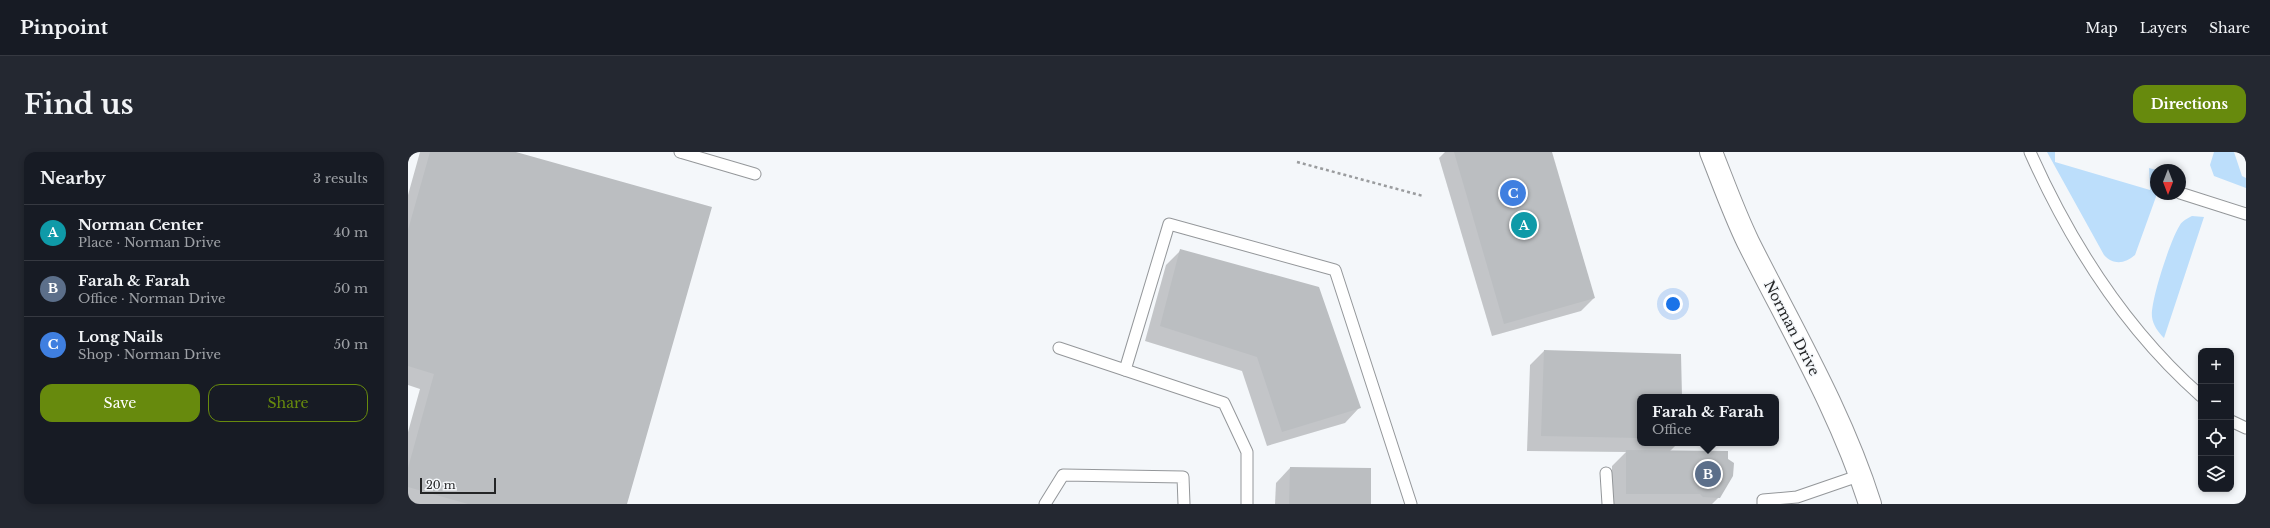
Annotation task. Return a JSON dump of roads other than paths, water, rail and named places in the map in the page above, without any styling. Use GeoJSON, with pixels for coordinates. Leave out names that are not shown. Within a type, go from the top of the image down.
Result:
{"type":"FeatureCollection","features":[{"type":"Feature","properties":{"kind":"street","name":"Norman Drive"},"geometry":{"type":"LineString","coordinates":[[1711,152],[1747,240],[1837,419],[1861,475],[1870,504]]}},
{"type":"Feature","properties":{"kind":"lane"},"geometry":{"type":"LineString","coordinates":[[680,152],[755,174]]}},
{"type":"Feature","properties":{"kind":"lane"},"geometry":{"type":"LineString","coordinates":[[2030,152],[2070,234],[2116,303],[2169,368],[2198,393]]}},
{"type":"Feature","properties":{"kind":"lane"},"geometry":{"type":"LineString","coordinates":[[2186,195],[2246,214]]}},
{"type":"Feature","properties":{"kind":"lane"},"geometry":{"type":"LineString","coordinates":[[1125,370],[1170,224],[1335,270],[1411,504]]}},
{"type":"Feature","properties":{"kind":"lane"},"geometry":{"type":"LineString","coordinates":[[1059,348],[1224,403],[1247,452],[1247,504]]}},
{"type":"Feature","properties":{"kind":"lane"},"geometry":{"type":"LineString","coordinates":[[2234,422],[2246,428]]}},
{"type":"Feature","properties":{"kind":"lane"},"geometry":{"type":"LineString","coordinates":[[1606,473],[1608,504]]}},
{"type":"Feature","properties":{"kind":"lane"},"geometry":{"type":"LineString","coordinates":[[1045,504],[1063,474],[1183,477],[1184,504]]}},
{"type":"Feature","properties":{"kind":"lane"},"geometry":{"type":"LineString","coordinates":[[1763,504],[1763,500],[1798,497],[1861,475]]}},
{"type":"Feature","properties":{"kind":"place","name":"Long Nails"},"geometry":{"type":"Point","coordinates":[1513,193]}},
{"type":"Feature","properties":{"kind":"place","name":"Norman Center"},"geometry":{"type":"Point","coordinates":[1524,225]}},
{"type":"Feature","properties":{"kind":"place","name":"Farah & Farah"},"geometry":{"type":"Point","coordinates":[1708,474]}}]}
